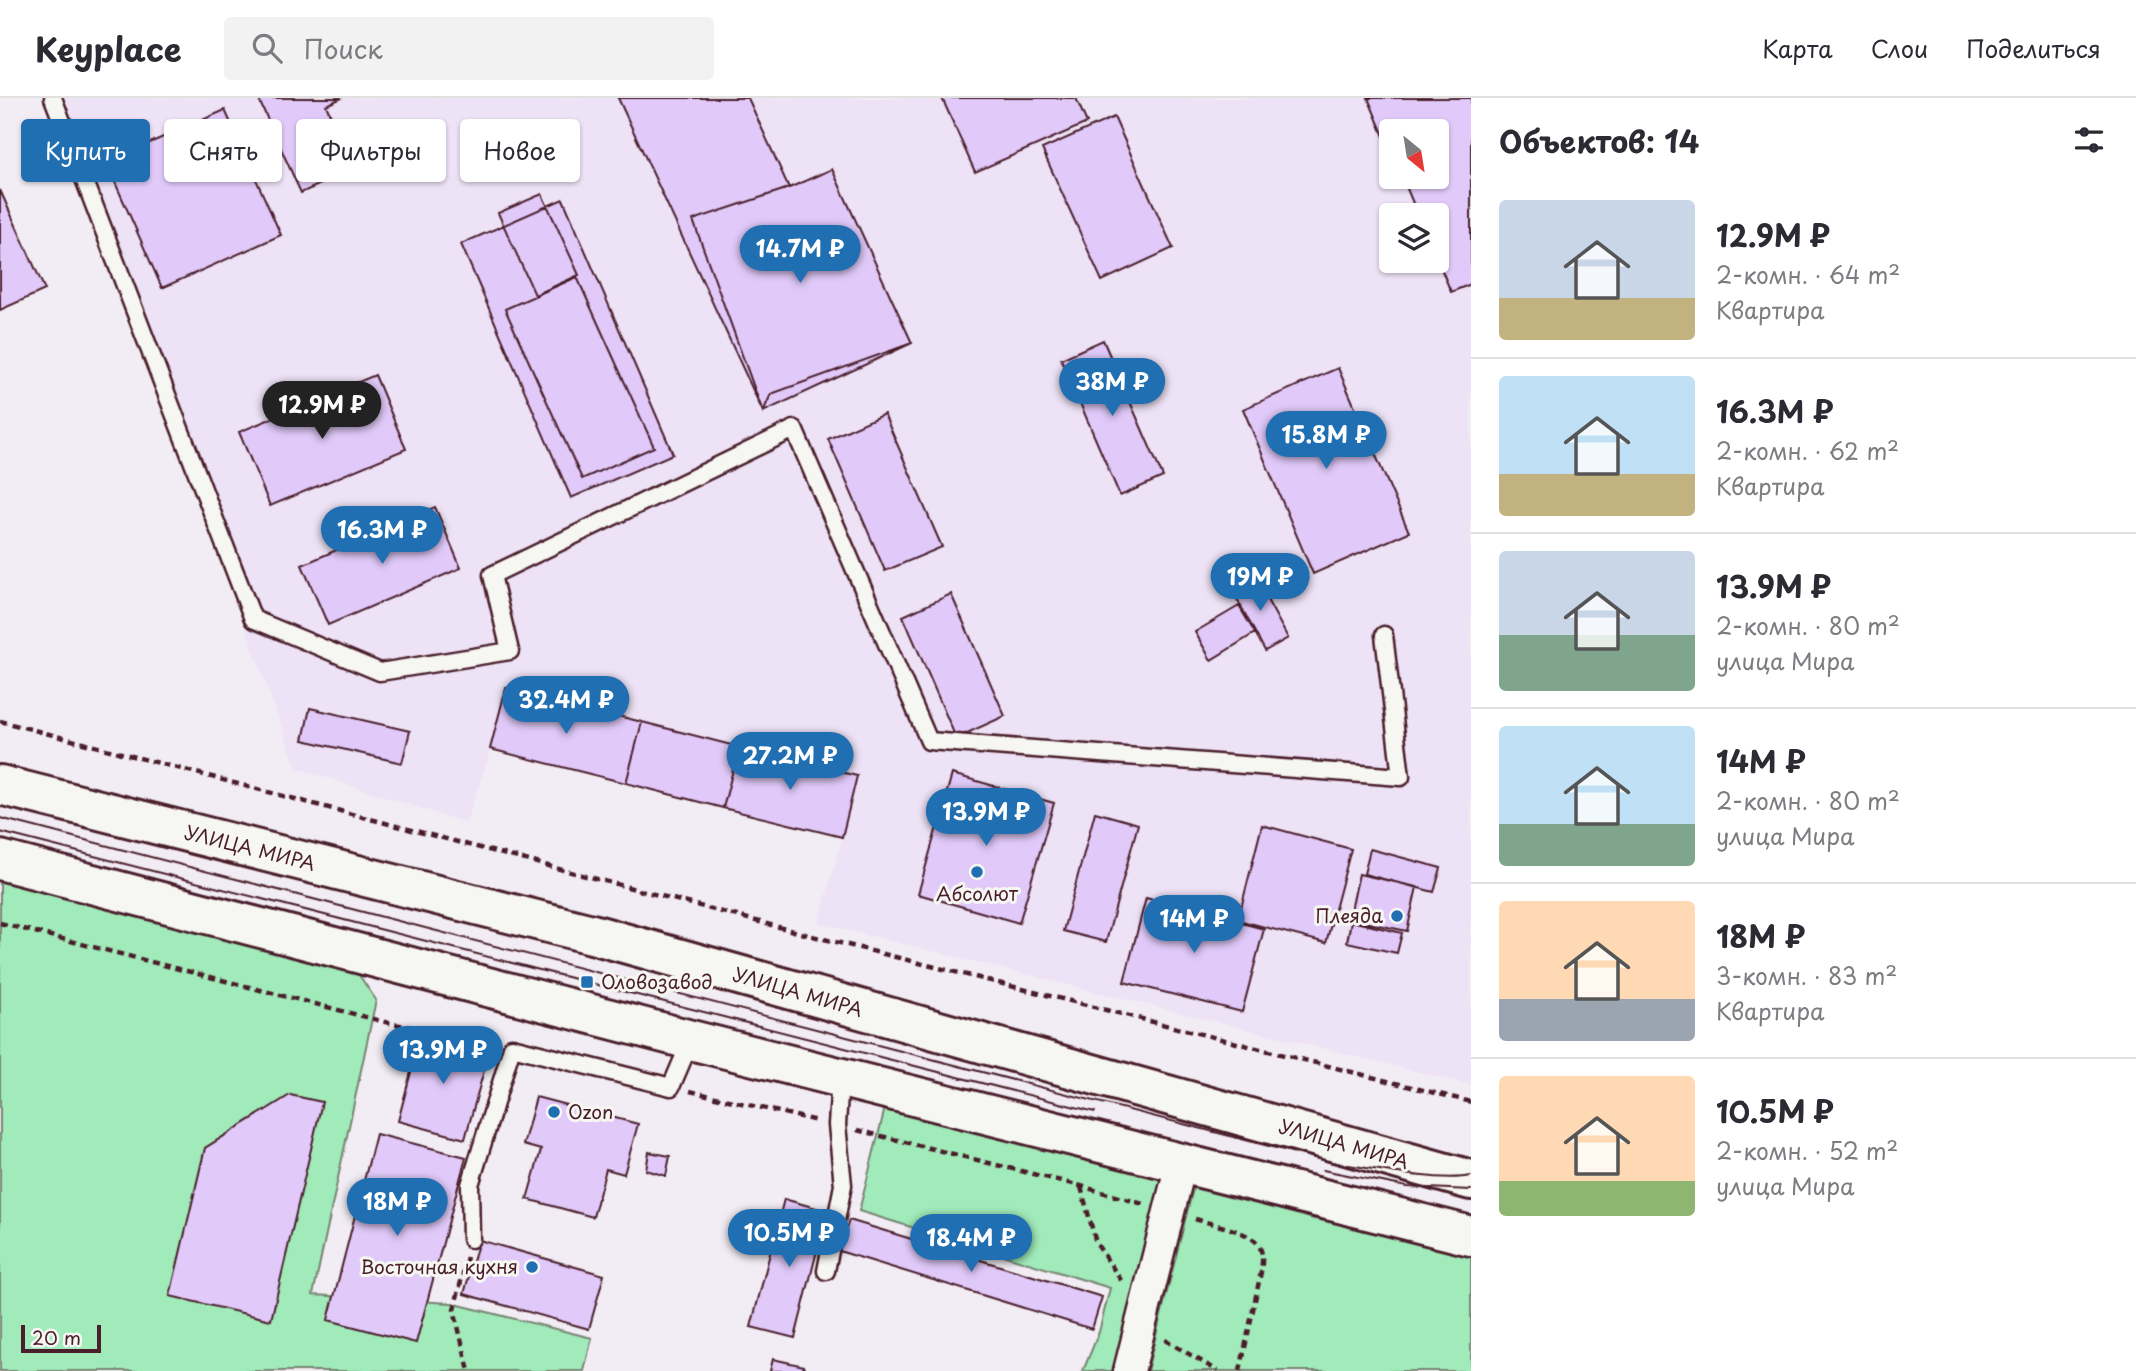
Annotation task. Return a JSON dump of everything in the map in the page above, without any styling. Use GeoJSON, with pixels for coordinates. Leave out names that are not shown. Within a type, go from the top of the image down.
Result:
{"type":"FeatureCollection","features":[{"type":"Feature","properties":{"kind":"main road","name":"УЛИЦА МИРА"},"geometry":{"type":"LineString","coordinates":[[0,785],[592,934],[1471,1180]]}},
{"type":"Feature","properties":{"kind":"main road"},"geometry":{"type":"LineString","coordinates":[[0,860],[691,1040],[1471,1236]]}},
{"type":"Feature","properties":{"kind":"street"},"geometry":{"type":"LineString","coordinates":[[1129,1371],[1181,1164]]}},
{"type":"Feature","properties":{"kind":"lane"},"geometry":{"type":"LineString","coordinates":[[52,98],[253,620],[380,672],[510,651],[492,575],[794,429],[929,741],[1401,777],[1384,635]]}},
{"type":"Feature","properties":{"kind":"lane"},"geometry":{"type":"LineString","coordinates":[[471,1239],[470,1185],[512,1047],[671,1087],[691,1040]]}},
{"type":"Feature","properties":{"kind":"lane"},"geometry":{"type":"LineString","coordinates":[[826,1271],[843,1185],[836,1125],[840,1078]]}},
{"type":"Feature","properties":{"kind":"path"},"geometry":{"type":"LineString","coordinates":[[0,721],[824,939],[1471,1102]]}},
{"type":"Feature","properties":{"kind":"path"},"geometry":{"type":"LineString","coordinates":[[0,923],[389,1023],[512,1047]]}},
{"type":"Feature","properties":{"kind":"path"},"geometry":{"type":"LineString","coordinates":[[671,1087],[1081,1186],[1248,1236],[1259,1245],[1262,1257],[1240,1371]]}},
{"type":"Feature","properties":{"kind":"path"},"geometry":{"type":"LineString","coordinates":[[469,1371],[454,1310],[471,1239]]}},
{"type":"Feature","properties":{"kind":"shaded area"},"geometry":{"type":"Polygon","coordinates":[[[49,98],[1471,98],[1471,1085],[819,923],[842,837],[491,749],[466,823],[297,768],[80,182],[150,182],[150,119],[57,119],[49,98]]]}},
{"type":"Feature","properties":{"kind":"green space"},"geometry":{"type":"Polygon","coordinates":[[[0,879],[357,972],[376,1000],[313,1295],[451,1303],[592,1338],[584,1371],[0,1371],[0,879]]]}},
{"type":"Feature","properties":{"kind":"green space"},"geometry":{"type":"Polygon","coordinates":[[[886,1104],[1165,1175],[1118,1371],[1083,1371],[1099,1332],[1110,1288],[859,1211],[886,1104]]]}},
{"type":"Feature","properties":{"kind":"green space"},"geometry":{"type":"Polygon","coordinates":[[[1194,1185],[1314,1219],[1433,1239],[1471,1250],[1471,1371],[1147,1371],[1194,1185]]]}},
{"type":"Feature","properties":{"kind":"building"},"geometry":{"type":"Polygon","coordinates":[[[258,98],[342,98],[326,105],[332,119],[296,119],[296,182],[282,151],[282,119],[268,119],[258,98]]]}},
{"type":"Feature","properties":{"kind":"building"},"geometry":{"type":"Polygon","coordinates":[[[618,98],[748,98],[789,188],[832,169],[912,343],[763,412],[618,98]]]}},
{"type":"Feature","properties":{"kind":"building"},"geometry":{"type":"Polygon","coordinates":[[[942,98],[1076,98],[1087,123],[975,172],[942,98]]]}},
{"type":"Feature","properties":{"kind":"building"},"geometry":{"type":"Polygon","coordinates":[[[1368,98],[1471,98],[1471,284],[1451,292],[1443,273],[1449,273],[1449,203],[1413,203],[1407,189],[1449,189],[1449,119],[1379,119],[1379,124],[1368,98]]]}},
{"type":"Feature","properties":{"kind":"building"},"geometry":{"type":"Polygon","coordinates":[[[225,110],[229,119],[204,119],[225,110]]]}},
{"type":"Feature","properties":{"kind":"building"},"geometry":{"type":"Polygon","coordinates":[[[1114,117],[1173,248],[1102,281],[1042,149],[1114,117]]]}},
{"type":"Feature","properties":{"kind":"building"},"geometry":{"type":"Polygon","coordinates":[[[164,137],[164,182],[257,182],[281,235],[162,288],[115,182],[150,182],[150,143],[164,137]]]}},
{"type":"Feature","properties":{"kind":"building"},"geometry":{"type":"Polygon","coordinates":[[[832,169],[912,343],[771,394],[763,412],[693,220],[789,188],[832,169]]]}},
{"type":"Feature","properties":{"kind":"building"},"geometry":{"type":"Polygon","coordinates":[[[296,182],[325,182],[301,193],[296,182]]]}},
{"type":"Feature","properties":{"kind":"building"},"geometry":{"type":"Polygon","coordinates":[[[0,190],[45,290],[0,310],[0,190]]]}},
{"type":"Feature","properties":{"kind":"building"},"geometry":{"type":"Polygon","coordinates":[[[542,194],[579,275],[535,295],[498,213],[542,194]]]}},
{"type":"Feature","properties":{"kind":"building"},"geometry":{"type":"Polygon","coordinates":[[[563,199],[673,454],[571,498],[461,244],[563,199]]]}},
{"type":"Feature","properties":{"kind":"building"},"geometry":{"type":"Polygon","coordinates":[[[577,277],[654,447],[582,479],[505,309],[577,277]]]}},
{"type":"Feature","properties":{"kind":"building"},"geometry":{"type":"Polygon","coordinates":[[[1103,340],[1163,477],[1120,496],[1061,359],[1103,340]]]}},
{"type":"Feature","properties":{"kind":"building"},"geometry":{"type":"Polygon","coordinates":[[[1338,368],[1409,532],[1313,574],[1243,409],[1338,368]]]}},
{"type":"Feature","properties":{"kind":"building"},"geometry":{"type":"Polygon","coordinates":[[[375,375],[406,449],[270,506],[239,432],[375,375]]]}},
{"type":"Feature","properties":{"kind":"building"},"geometry":{"type":"Polygon","coordinates":[[[884,414],[942,547],[885,571],[828,439],[884,414]]]}},
{"type":"Feature","properties":{"kind":"building"},"geometry":{"type":"Polygon","coordinates":[[[435,507],[461,568],[328,625],[302,565],[435,507]]]}},
{"type":"Feature","properties":{"kind":"building"},"geometry":{"type":"Polygon","coordinates":[[[1254,576],[1288,638],[1265,651],[1231,588],[1254,576]]]}},
{"type":"Feature","properties":{"kind":"building"},"geometry":{"type":"Polygon","coordinates":[[[951,594],[1005,716],[956,738],[903,616],[951,594]]]}},
{"type":"Feature","properties":{"kind":"building"},"geometry":{"type":"Polygon","coordinates":[[[1239,606],[1255,633],[1211,660],[1195,632],[1239,606]]]}},
{"type":"Feature","properties":{"kind":"building"},"geometry":{"type":"Polygon","coordinates":[[[506,688],[642,722],[626,783],[490,749],[506,688]]]}},
{"type":"Feature","properties":{"kind":"building"},"geometry":{"type":"Polygon","coordinates":[[[310,708],[410,731],[402,763],[303,740],[310,708]]]}},
{"type":"Feature","properties":{"kind":"building"},"geometry":{"type":"Polygon","coordinates":[[[642,722],[739,747],[723,808],[626,783],[642,722]]]}},
{"type":"Feature","properties":{"kind":"building"},"geometry":{"type":"Polygon","coordinates":[[[739,747],[857,776],[842,837],[723,808],[739,747]]]}},
{"type":"Feature","properties":{"kind":"building"},"geometry":{"type":"Polygon","coordinates":[[[952,774],[1054,803],[1019,923],[918,894],[952,774]]]}},
{"type":"Feature","properties":{"kind":"building"},"geometry":{"type":"Polygon","coordinates":[[[1095,812],[1138,824],[1106,942],[1063,931],[1095,812]]]}},
{"type":"Feature","properties":{"kind":"building"},"geometry":{"type":"Polygon","coordinates":[[[1262,825],[1351,849],[1326,943],[1238,920],[1262,825]]]}},
{"type":"Feature","properties":{"kind":"building"},"geometry":{"type":"Polygon","coordinates":[[[1370,849],[1441,868],[1434,892],[1364,874],[1370,849]]]}},
{"type":"Feature","properties":{"kind":"building"},"geometry":{"type":"Polygon","coordinates":[[[1359,874],[1417,887],[1407,931],[1349,919],[1359,874]]]}},
{"type":"Feature","properties":{"kind":"building"},"geometry":{"type":"Polygon","coordinates":[[[1146,898],[1264,929],[1242,1012],[1124,982],[1146,898]]]}},
{"type":"Feature","properties":{"kind":"building"},"geometry":{"type":"Polygon","coordinates":[[[1351,921],[1402,933],[1397,953],[1347,942],[1351,921]]]}},
{"type":"Feature","properties":{"kind":"building"},"geometry":{"type":"Polygon","coordinates":[[[421,1034],[489,1052],[465,1139],[398,1121],[421,1034]]]}},
{"type":"Feature","properties":{"kind":"building"},"geometry":{"type":"Polygon","coordinates":[[[290,1095],[322,1102],[271,1320],[170,1296],[205,1148],[290,1095]]]}},
{"type":"Feature","properties":{"kind":"building"},"geometry":{"type":"Polygon","coordinates":[[[536,1097],[638,1124],[624,1174],[606,1169],[593,1217],[527,1199],[541,1150],[523,1145],[536,1097]]]}},
{"type":"Feature","properties":{"kind":"building"},"geometry":{"type":"Polygon","coordinates":[[[376,1134],[466,1157],[416,1343],[328,1320],[376,1134]]]}},
{"type":"Feature","properties":{"kind":"building"},"geometry":{"type":"Polygon","coordinates":[[[649,1152],[670,1156],[666,1176],[646,1170],[649,1152]]]}},
{"type":"Feature","properties":{"kind":"building"},"geometry":{"type":"Polygon","coordinates":[[[784,1199],[827,1211],[795,1338],[751,1327],[784,1199]]]}},
{"type":"Feature","properties":{"kind":"building"},"geometry":{"type":"Polygon","coordinates":[[[849,1220],[1102,1297],[1092,1329],[839,1251],[849,1220]]]}},
{"type":"Feature","properties":{"kind":"building"},"geometry":{"type":"Polygon","coordinates":[[[479,1240],[604,1275],[589,1329],[464,1294],[479,1240]]]}},
{"type":"Feature","properties":{"kind":"building"},"geometry":{"type":"Polygon","coordinates":[[[773,1359],[804,1366],[803,1371],[770,1371],[773,1359]]]}},
{"type":"Feature","properties":{"kind":"tram line"},"geometry":{"type":"LineString","coordinates":[[0,818],[1330,1162],[1421,1176],[1471,1176]]}},
{"type":"Feature","properties":{"kind":"tram line"},"geometry":{"type":"LineString","coordinates":[[0,832],[1095,1112]]}},
{"type":"Feature","properties":{"kind":"tram line"},"geometry":{"type":"LineString","coordinates":[[1323,1170],[1407,1187],[1471,1190]]}},
{"type":"Feature","properties":{"kind":"place","name":"Абсолют"},"geometry":{"type":"Point","coordinates":[977,872]}},
{"type":"Feature","properties":{"kind":"place","name":"Плеяда"},"geometry":{"type":"Point","coordinates":[1397,916]}},
{"type":"Feature","properties":{"kind":"place","name":"Оловозавод"},"geometry":{"type":"Point","coordinates":[587,982]}},
{"type":"Feature","properties":{"kind":"place","name":"Ozon"},"geometry":{"type":"Point","coordinates":[554,1112]}},
{"type":"Feature","properties":{"kind":"place","name":"Восточная кухня"},"geometry":{"type":"Point","coordinates":[532,1267]}}]}
